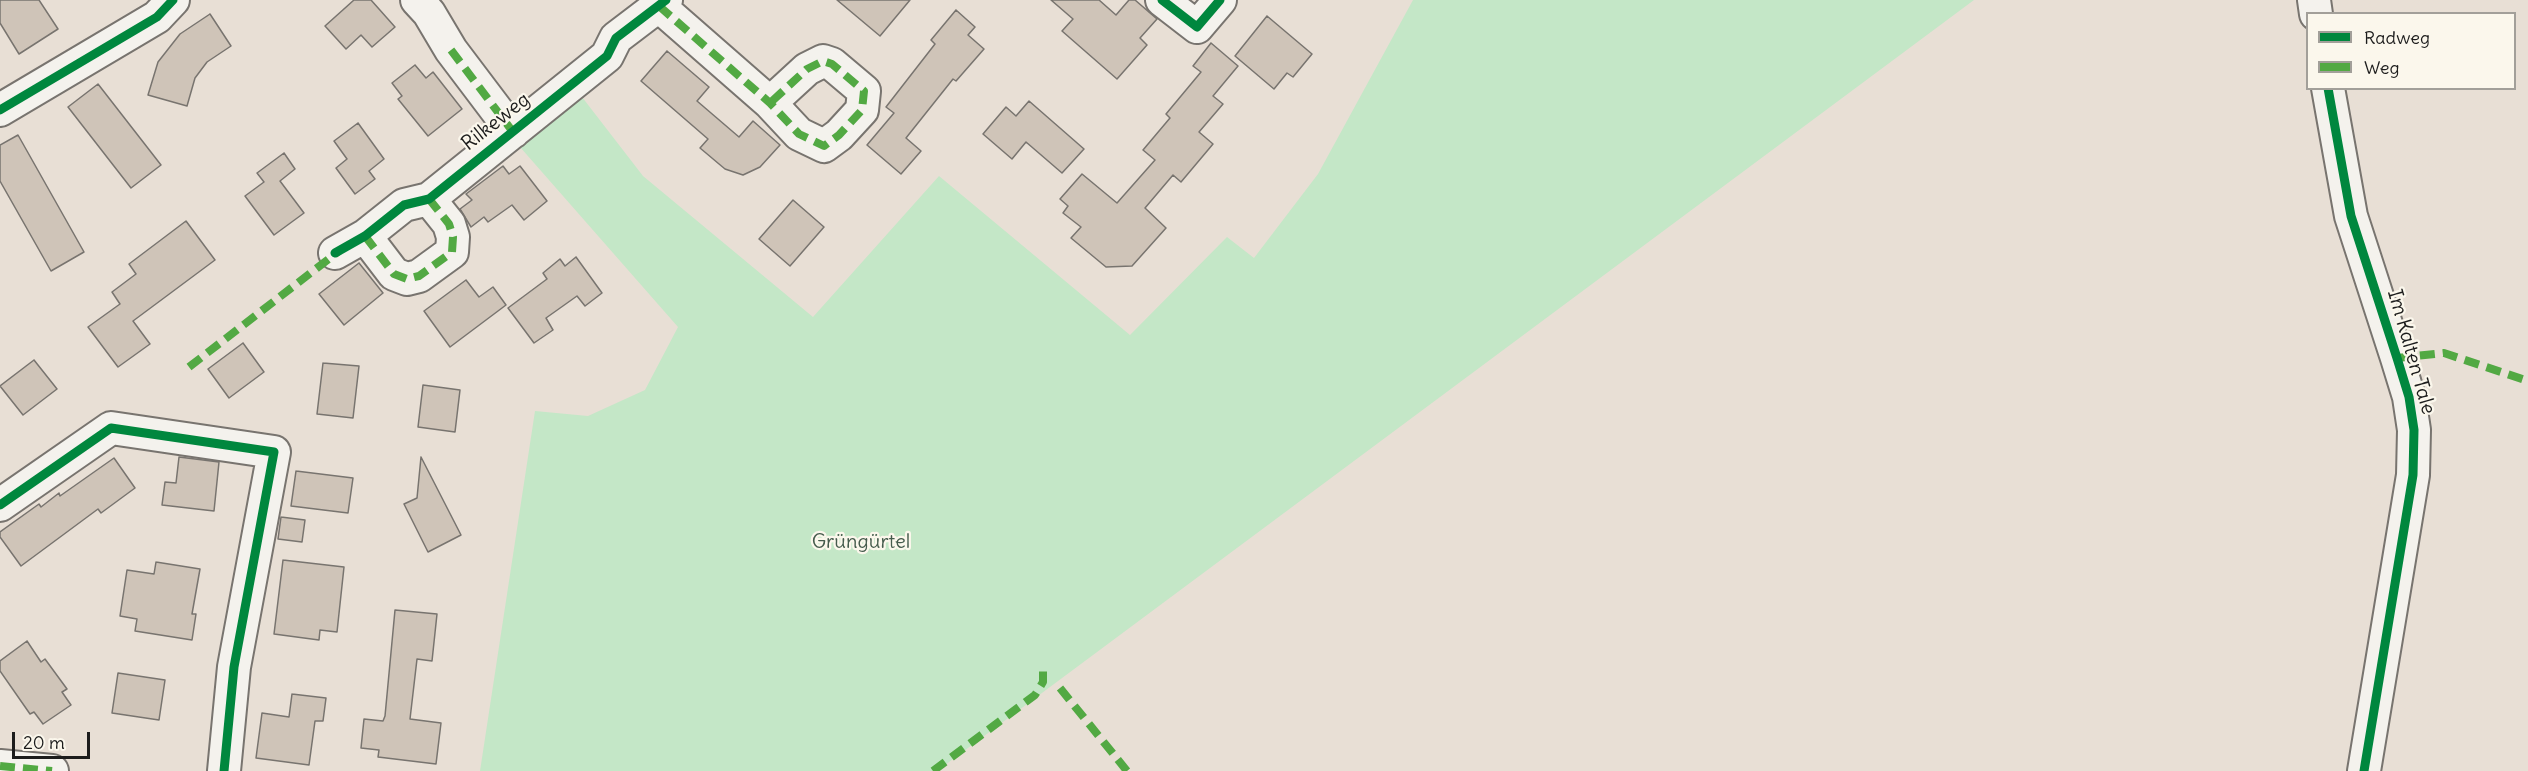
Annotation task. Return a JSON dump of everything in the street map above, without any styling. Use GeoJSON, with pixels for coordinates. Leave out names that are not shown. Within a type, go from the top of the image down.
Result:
{"type":"FeatureCollection","features":[{"type":"Feature","properties":{"kind":"street"},"geometry":{"type":"LineString","coordinates":[[0,110],[157,17],[173,0]]}},
{"type":"Feature","properties":{"kind":"street","name":"Rilkeweg"},"geometry":{"type":"LineString","coordinates":[[417,0],[429,13],[451,50],[513,132]]}},
{"type":"Feature","properties":{"kind":"street"},"geometry":{"type":"LineString","coordinates":[[1162,0],[1197,27],[1220,0]]}},
{"type":"Feature","properties":{"kind":"street","name":"Rilkeweg"},"geometry":{"type":"LineString","coordinates":[[335,253],[364,236],[404,205],[429,199],[607,56],[616,38],[662,3],[770,103]]}},
{"type":"Feature","properties":{"kind":"street","name":"Im Kalten Tale"},"geometry":{"type":"LineString","coordinates":[[2328,90],[2351,216],[2409,397],[2414,430],[2413,475],[2364,771]]}},
{"type":"Feature","properties":{"kind":"street"},"geometry":{"type":"LineString","coordinates":[[364,236],[394,274],[407,279],[420,276],[452,252],[453,237],[449,224],[429,199]]}},
{"type":"Feature","properties":{"kind":"street"},"geometry":{"type":"LineString","coordinates":[[0,505],[111,428],[274,452],[234,668],[224,771]]}},
{"type":"Feature","properties":{"kind":"street"},"geometry":{"type":"LineString","coordinates":[[0,766],[52,771]]}},
{"type":"Feature","properties":{"kind":"green space","name":"Grüngürtel"},"geometry":{"type":"Polygon","coordinates":[[[1413,0],[1974,0],[937,771],[480,771],[535,411],[588,416],[645,390],[678,327],[520,147],[582,97],[643,176],[813,317],[939,176],[1130,335],[1227,237],[1254,258],[1318,174],[1413,0]]]}},
{"type":"Feature","properties":{"kind":"building"},"geometry":{"type":"Polygon","coordinates":[[[0,0],[39,0],[58,29],[19,54],[0,23],[0,0]]]}},
{"type":"Feature","properties":{"kind":"building"},"geometry":{"type":"Polygon","coordinates":[[[354,0],[371,0],[395,27],[372,47],[361,35],[346,49],[325,26],[354,0]]]}},
{"type":"Feature","properties":{"kind":"building"},"geometry":{"type":"Polygon","coordinates":[[[837,0],[910,0],[880,36],[837,0]]]}},
{"type":"Feature","properties":{"kind":"building"},"geometry":{"type":"Polygon","coordinates":[[[1051,0],[1099,0],[1116,15],[1129,0],[1135,0],[1157,19],[1140,38],[1147,45],[1117,79],[1062,31],[1073,19],[1051,0]]]}},
{"type":"Feature","properties":{"kind":"building"},"geometry":{"type":"Polygon","coordinates":[[[956,10],[975,27],[968,35],[984,49],[956,81],[953,79],[906,138],[921,151],[901,174],[867,145],[894,113],[886,107],[935,44],[931,40],[956,10]]]}},
{"type":"Feature","properties":{"kind":"building"},"geometry":{"type":"Polygon","coordinates":[[[210,14],[231,46],[207,62],[195,78],[187,106],[148,95],[158,62],[180,34],[210,14]]]}},
{"type":"Feature","properties":{"kind":"building"},"geometry":{"type":"Polygon","coordinates":[[[1267,16],[1312,54],[1293,77],[1287,73],[1274,89],[1235,56],[1267,16]]]}},
{"type":"Feature","properties":{"kind":"building"},"geometry":{"type":"Polygon","coordinates":[[[1211,43],[1238,66],[1213,96],[1223,104],[1199,132],[1213,144],[1181,182],[1173,175],[1145,208],[1166,228],[1132,266],[1106,267],[1071,238],[1081,227],[1063,213],[1068,206],[1060,199],[1082,174],[1117,203],[1155,160],[1143,150],[1170,118],[1166,114],[1201,72],[1193,66],[1211,43]]]}},
{"type":"Feature","properties":{"kind":"building"},"geometry":{"type":"Polygon","coordinates":[[[667,51],[709,87],[697,101],[739,137],[753,121],[780,145],[760,167],[743,175],[725,169],[700,148],[708,139],[641,81],[667,51]]]}},
{"type":"Feature","properties":{"kind":"building"},"geometry":{"type":"Polygon","coordinates":[[[415,65],[426,78],[433,72],[462,109],[428,136],[398,99],[402,96],[392,83],[415,65]]]}},
{"type":"Feature","properties":{"kind":"building"},"geometry":{"type":"Polygon","coordinates":[[[98,84],[161,165],[131,188],[68,107],[98,84]]]}},
{"type":"Feature","properties":{"kind":"building"},"geometry":{"type":"Polygon","coordinates":[[[1029,101],[1084,149],[1062,173],[1026,142],[1012,159],[983,134],[1006,107],[1016,116],[1029,101]]]}},
{"type":"Feature","properties":{"kind":"building"},"geometry":{"type":"Polygon","coordinates":[[[358,123],[384,159],[369,171],[375,179],[355,194],[336,168],[347,159],[334,141],[358,123]]]}},
{"type":"Feature","properties":{"kind":"building"},"geometry":{"type":"Polygon","coordinates":[[[18,135],[84,252],[51,271],[0,181],[0,145],[18,135]]]}},
{"type":"Feature","properties":{"kind":"building"},"geometry":{"type":"Polygon","coordinates":[[[284,153],[295,169],[280,181],[304,213],[274,235],[245,196],[264,182],[257,173],[284,153]]]}},
{"type":"Feature","properties":{"kind":"building"},"geometry":{"type":"Polygon","coordinates":[[[503,166],[509,174],[520,166],[547,201],[524,220],[512,205],[488,222],[484,217],[471,227],[460,209],[472,200],[466,194],[503,166]]]}},
{"type":"Feature","properties":{"kind":"building"},"geometry":{"type":"Polygon","coordinates":[[[793,200],[824,227],[790,266],[759,239],[793,200]]]}},
{"type":"Feature","properties":{"kind":"building"},"geometry":{"type":"Polygon","coordinates":[[[186,221],[215,260],[133,321],[150,344],[118,367],[88,327],[120,304],[112,292],[136,274],[129,264],[186,221]]]}},
{"type":"Feature","properties":{"kind":"building"},"geometry":{"type":"Polygon","coordinates":[[[576,257],[602,293],[585,306],[577,296],[546,318],[553,330],[534,343],[508,308],[547,279],[543,273],[560,259],[565,266],[576,257]]]}},
{"type":"Feature","properties":{"kind":"building"},"geometry":{"type":"Polygon","coordinates":[[[359,263],[383,293],[344,325],[319,294],[359,263]]]}},
{"type":"Feature","properties":{"kind":"building"},"geometry":{"type":"Polygon","coordinates":[[[466,280],[479,297],[493,287],[506,305],[450,347],[424,311],[466,280]]]}},
{"type":"Feature","properties":{"kind":"building"},"geometry":{"type":"Polygon","coordinates":[[[243,343],[264,372],[229,398],[208,369],[243,343]]]}},
{"type":"Feature","properties":{"kind":"building"},"geometry":{"type":"Polygon","coordinates":[[[34,360],[57,389],[23,415],[0,386],[34,360]]]}},
{"type":"Feature","properties":{"kind":"building"},"geometry":{"type":"Polygon","coordinates":[[[323,363],[359,366],[353,418],[317,414],[323,363]]]}},
{"type":"Feature","properties":{"kind":"building"},"geometry":{"type":"Polygon","coordinates":[[[423,385],[460,390],[455,432],[418,427],[423,385]]]}},
{"type":"Feature","properties":{"kind":"building"},"geometry":{"type":"Polygon","coordinates":[[[179,457],[219,462],[214,511],[162,505],[165,482],[176,483],[179,457]]]}},
{"type":"Feature","properties":{"kind":"building"},"geometry":{"type":"Polygon","coordinates":[[[421,457],[461,535],[428,552],[404,504],[417,498],[421,457]]]}},
{"type":"Feature","properties":{"kind":"building"},"geometry":{"type":"Polygon","coordinates":[[[114,458],[135,488],[101,513],[98,509],[21,566],[0,537],[0,532],[39,504],[41,507],[59,493],[60,496],[114,458]]]}},
{"type":"Feature","properties":{"kind":"building"},"geometry":{"type":"Polygon","coordinates":[[[296,471],[353,478],[348,513],[291,506],[296,471]]]}},
{"type":"Feature","properties":{"kind":"building"},"geometry":{"type":"Polygon","coordinates":[[[281,517],[305,520],[302,542],[278,539],[281,517]]]}},
{"type":"Feature","properties":{"kind":"building"},"geometry":{"type":"Polygon","coordinates":[[[283,560],[344,567],[337,632],[320,630],[319,640],[274,634],[283,560]]]}},
{"type":"Feature","properties":{"kind":"building"},"geometry":{"type":"Polygon","coordinates":[[[156,562],[200,569],[192,614],[196,614],[192,640],[135,631],[137,619],[120,616],[127,570],[154,574],[156,562]]]}},
{"type":"Feature","properties":{"kind":"building"},"geometry":{"type":"Polygon","coordinates":[[[395,610],[437,614],[432,661],[417,659],[410,719],[441,723],[436,764],[378,757],[379,750],[361,748],[364,719],[383,721],[385,716],[395,610]]]}},
{"type":"Feature","properties":{"kind":"building"},"geometry":{"type":"Polygon","coordinates":[[[27,641],[41,662],[45,659],[67,689],[62,692],[71,705],[43,724],[34,712],[30,714],[0,671],[0,661],[27,641]]]}},
{"type":"Feature","properties":{"kind":"building"},"geometry":{"type":"Polygon","coordinates":[[[118,673],[165,680],[159,720],[112,713],[118,673]]]}},
{"type":"Feature","properties":{"kind":"building"},"geometry":{"type":"Polygon","coordinates":[[[292,694],[326,698],[323,721],[315,721],[309,765],[256,758],[262,713],[289,717],[292,694]]]}},
{"type":"Feature","properties":{"kind":"marked path"},"geometry":{"type":"LineString","coordinates":[[659,6],[770,103],[799,134],[824,146],[839,135],[862,110],[864,91],[832,64],[823,61],[807,69],[770,103]]}},
{"type":"Feature","properties":{"kind":"marked path"},"geometry":{"type":"LineString","coordinates":[[451,50],[513,132]]}},
{"type":"Feature","properties":{"kind":"marked path"},"geometry":{"type":"LineString","coordinates":[[365,236],[394,274],[407,279],[419,276],[452,252],[453,237],[449,224],[429,199]]}},
{"type":"Feature","properties":{"kind":"marked path"},"geometry":{"type":"LineString","coordinates":[[189,367],[339,251]]}},
{"type":"Feature","properties":{"kind":"marked path"},"geometry":{"type":"LineString","coordinates":[[2397,358],[2444,353],[2528,381]]}},
{"type":"Feature","properties":{"kind":"marked path"},"geometry":{"type":"LineString","coordinates":[[933,771],[1035,695],[1043,682],[1043,666]]}},
{"type":"Feature","properties":{"kind":"marked path"},"geometry":{"type":"LineString","coordinates":[[1060,688],[1127,771]]}},
{"type":"Feature","properties":{"kind":"marked path"},"geometry":{"type":"LineString","coordinates":[[0,766],[52,771]]}},
{"type":"Feature","properties":{"kind":"cycle path"},"geometry":{"type":"LineString","coordinates":[[0,110],[157,17],[173,0]]}},
{"type":"Feature","properties":{"kind":"cycle path"},"geometry":{"type":"LineString","coordinates":[[335,253],[365,236],[404,205],[429,199],[607,56],[616,38],[666,0]]}},
{"type":"Feature","properties":{"kind":"cycle path"},"geometry":{"type":"LineString","coordinates":[[1162,0],[1197,27],[1220,0]]}},
{"type":"Feature","properties":{"kind":"cycle path"},"geometry":{"type":"LineString","coordinates":[[2328,90],[2351,216],[2409,397],[2414,430],[2413,475],[2364,771]]}},
{"type":"Feature","properties":{"kind":"cycle path"},"geometry":{"type":"LineString","coordinates":[[0,505],[111,428],[274,452],[234,667],[224,771]]}}]}
